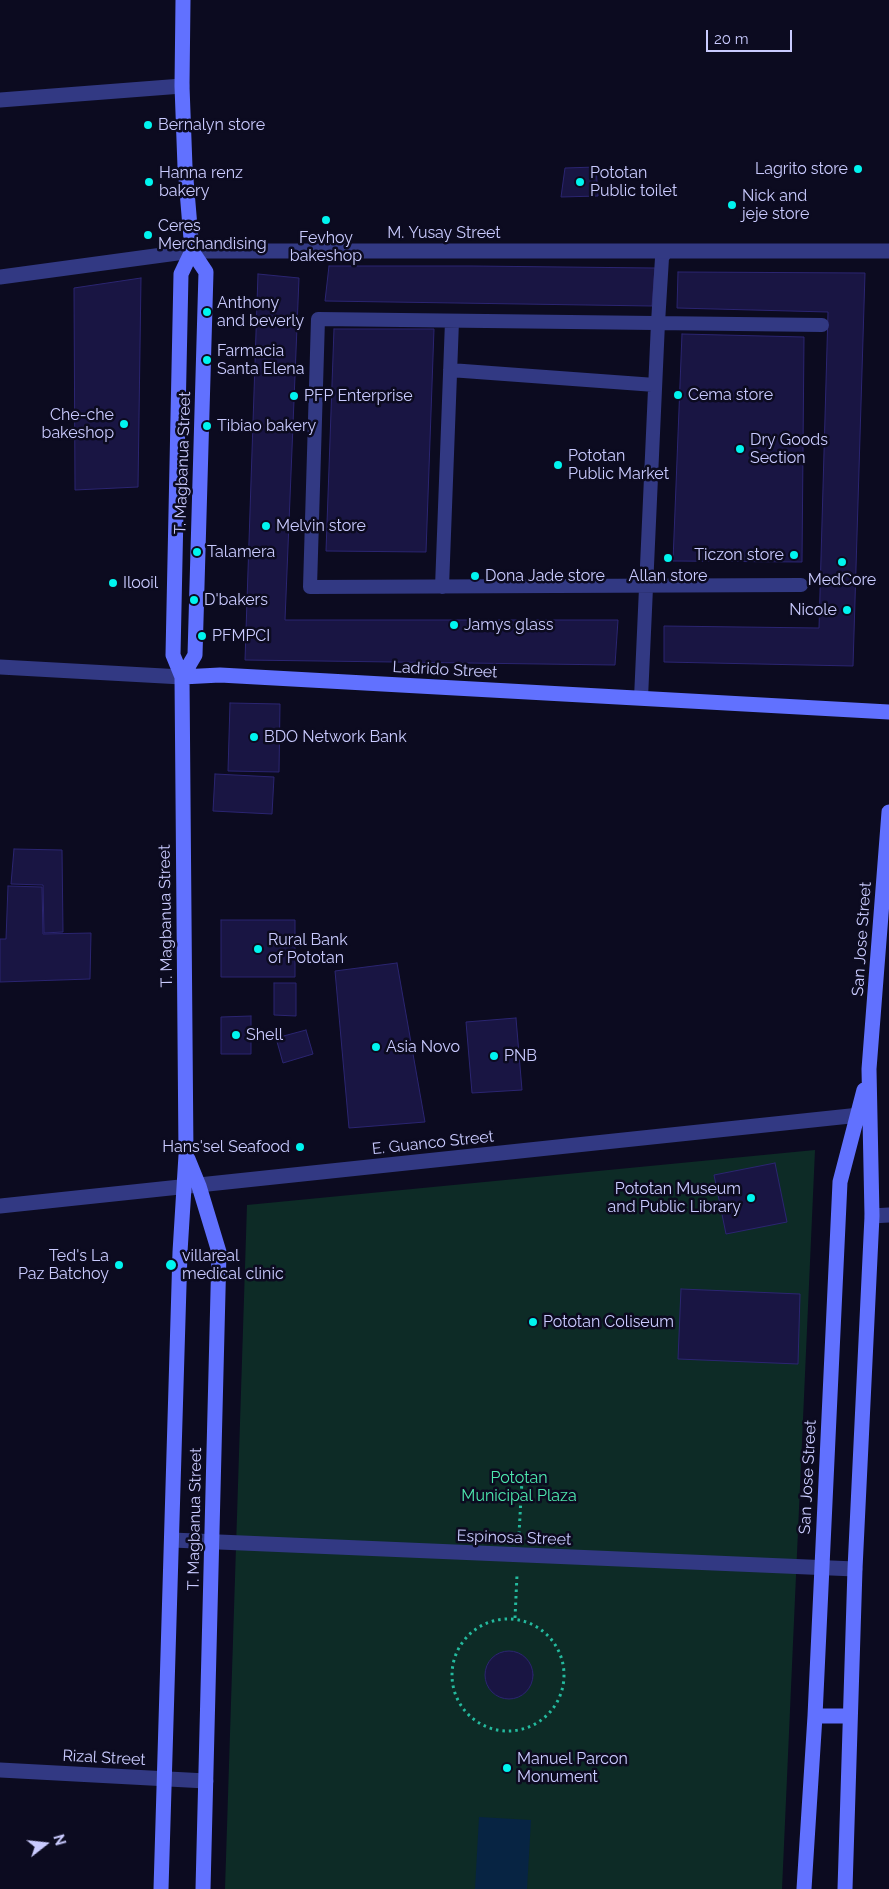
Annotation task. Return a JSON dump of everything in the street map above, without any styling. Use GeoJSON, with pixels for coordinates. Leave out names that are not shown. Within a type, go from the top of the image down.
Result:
{"type":"FeatureCollection","features":[{"type":"Feature","properties":{"kind":"main road","name":"T. Magbanua Street"},"geometry":{"type":"LineString","coordinates":[[182,677],[195,655],[206,272],[192,250],[185,167],[182,86],[183,0]]}},
{"type":"Feature","properties":{"kind":"main road","name":"T. Magbanua Street"},"geometry":{"type":"LineString","coordinates":[[192,250],[181,274],[173,655],[182,677],[186,1155],[192,1187],[219,1252],[203,1889]]}},
{"type":"Feature","properties":{"kind":"main road","name":"Ladrido Street"},"geometry":{"type":"LineString","coordinates":[[182,677],[220,675],[889,712]]}},
{"type":"Feature","properties":{"kind":"main road","name":"San Jose Street"},"geometry":{"type":"LineString","coordinates":[[845,1889],[855,1569],[872,1216],[864,1114],[889,812]]}},
{"type":"Feature","properties":{"kind":"main road","name":"San Jose Street"},"geometry":{"type":"LineString","coordinates":[[804,1889],[815,1716],[840,1182],[864,1114]]}},
{"type":"Feature","properties":{"kind":"main road","name":"T. Magbanua Street"},"geometry":{"type":"LineString","coordinates":[[161,1889],[179,1262],[192,1187]]}},
{"type":"Feature","properties":{"kind":"main road"},"geometry":{"type":"LineString","coordinates":[[815,1716],[850,1716]]}},
{"type":"Feature","properties":{"kind":"street"},"geometry":{"type":"LineString","coordinates":[[0,100],[182,86]]}},
{"type":"Feature","properties":{"kind":"street","name":"M. Yusay Street"},"geometry":{"type":"LineString","coordinates":[[0,277],[192,250],[889,251]]}},
{"type":"Feature","properties":{"kind":"street","name":"Ladrido Street"},"geometry":{"type":"LineString","coordinates":[[0,667],[182,677]]}},
{"type":"Feature","properties":{"kind":"street","name":"E. Guanco Street"},"geometry":{"type":"LineString","coordinates":[[0,1206],[864,1114]]}},
{"type":"Feature","properties":{"kind":"street"},"geometry":{"type":"LineString","coordinates":[[872,1216],[889,1216]]}},
{"type":"Feature","properties":{"kind":"street","name":"Espinosa Street"},"geometry":{"type":"LineString","coordinates":[[172,1540],[855,1569]]}},
{"type":"Feature","properties":{"kind":"street","name":"Rizal Street"},"geometry":{"type":"LineString","coordinates":[[0,1770],[206,1781]]}},
{"type":"Feature","properties":{"kind":"lane"},"geometry":{"type":"LineString","coordinates":[[641,698],[658,323],[662,258],[666,251]]}},
{"type":"Feature","properties":{"kind":"lane"},"geometry":{"type":"LineString","coordinates":[[801,586],[310,587],[318,319],[822,324]]}},
{"type":"Feature","properties":{"kind":"lane"},"geometry":{"type":"LineString","coordinates":[[442,587],[452,321]]}},
{"type":"Feature","properties":{"kind":"lane"},"geometry":{"type":"LineString","coordinates":[[450,370],[655,385]]}},
{"type":"Feature","properties":{"kind":"path"},"geometry":{"type":"LineString","coordinates":[[515,1618],[522,1480]]}},
{"type":"Feature","properties":{"kind":"path"},"geometry":{"type":"LineString","coordinates":[[515,1618],[532,1623],[547,1633],[558,1647],[563,1664],[564,1682],[559,1699],[549,1714],[535,1725],[518,1731],[501,1731],[484,1726],[469,1716],[458,1702],[452,1685],[451,1667],[456,1650],[466,1636],[481,1625],[497,1619],[515,1618]]}},
{"type":"Feature","properties":{"kind":"green space","name":"Pototan Municipal Plaza"},"geometry":{"type":"Polygon","coordinates":[[[815,1150],[782,1889],[225,1889],[247,1205],[815,1150]]]}},
{"type":"Feature","properties":{"kind":"water"},"geometry":{"type":"Polygon","coordinates":[[[479,1817],[531,1820],[527,1889],[475,1889],[479,1817]]]}},
{"type":"Feature","properties":{"kind":"building","name":"Pototan Public toilet"},"geometry":{"type":"Polygon","coordinates":[[[596,167],[598,196],[561,197],[565,168],[596,167]]]}},
{"type":"Feature","properties":{"kind":"building"},"geometry":{"type":"Polygon","coordinates":[[[329,266],[655,268],[652,306],[325,301],[329,266]]]}},
{"type":"Feature","properties":{"kind":"building"},"geometry":{"type":"Polygon","coordinates":[[[678,272],[865,273],[853,666],[664,662],[664,626],[819,628],[828,312],[677,308],[678,272]]]}},
{"type":"Feature","properties":{"kind":"building"},"geometry":{"type":"Polygon","coordinates":[[[258,274],[299,278],[285,620],[618,620],[615,665],[245,660],[258,274]]]}},
{"type":"Feature","properties":{"kind":"building"},"geometry":{"type":"Polygon","coordinates":[[[141,278],[138,487],[75,490],[74,288],[141,278]]]}},
{"type":"Feature","properties":{"kind":"building"},"geometry":{"type":"Polygon","coordinates":[[[334,329],[434,329],[426,552],[326,551],[334,329]]]}},
{"type":"Feature","properties":{"kind":"building","name":"Dry Goods Section"},"geometry":{"type":"Polygon","coordinates":[[[682,334],[804,337],[802,562],[673,561],[682,334]]]}},
{"type":"Feature","properties":{"kind":"building","name":"BDO Network Bank"},"geometry":{"type":"Polygon","coordinates":[[[230,703],[280,704],[279,772],[228,771],[230,703]]]}},
{"type":"Feature","properties":{"kind":"building"},"geometry":{"type":"Polygon","coordinates":[[[215,774],[274,777],[272,814],[213,811],[215,774]]]}},
{"type":"Feature","properties":{"kind":"building"},"geometry":{"type":"Polygon","coordinates":[[[14,849],[62,850],[63,932],[44,933],[43,885],[11,884],[14,849]]]}},
{"type":"Feature","properties":{"kind":"building"},"geometry":{"type":"Polygon","coordinates":[[[8,886],[42,887],[43,934],[91,933],[90,979],[0,982],[0,939],[6,939],[8,886]]]}},
{"type":"Feature","properties":{"kind":"building","name":"Rural Bank of Pototan"},"geometry":{"type":"Polygon","coordinates":[[[221,920],[295,920],[295,977],[221,977],[221,920]]]}},
{"type":"Feature","properties":{"kind":"building","name":"Asia Novo"},"geometry":{"type":"Polygon","coordinates":[[[397,963],[425,1122],[349,1128],[335,971],[397,963]]]}},
{"type":"Feature","properties":{"kind":"building"},"geometry":{"type":"Polygon","coordinates":[[[274,983],[296,983],[296,1016],[274,1015],[274,983]]]}},
{"type":"Feature","properties":{"kind":"building","name":"Shell"},"geometry":{"type":"Polygon","coordinates":[[[251,1016],[251,1054],[221,1054],[221,1017],[251,1016]]]}},
{"type":"Feature","properties":{"kind":"building","name":"PNB"},"geometry":{"type":"Polygon","coordinates":[[[516,1018],[522,1090],[472,1093],[466,1022],[516,1018]]]}},
{"type":"Feature","properties":{"kind":"building"},"geometry":{"type":"Polygon","coordinates":[[[306,1030],[313,1054],[283,1063],[276,1038],[306,1030]]]}},
{"type":"Feature","properties":{"kind":"building","name":"Pototan Museum and Public Library"},"geometry":{"type":"Polygon","coordinates":[[[775,1163],[787,1222],[726,1234],[714,1175],[775,1163]]]}},
{"type":"Feature","properties":{"kind":"building"},"geometry":{"type":"Polygon","coordinates":[[[681,1289],[800,1294],[798,1364],[678,1359],[681,1289]]]}},
{"type":"Feature","properties":{"kind":"building"},"geometry":{"type":"Polygon","coordinates":[[[504,1651],[514,1651],[526,1658],[533,1670],[533,1680],[526,1692],[514,1699],[504,1699],[496,1695],[489,1688],[485,1680],[485,1670],[489,1662],[496,1655],[504,1651]]]}},
{"type":"Feature","properties":{"kind":"place","name":"Bernalyn store"},"geometry":{"type":"Point","coordinates":[148,125]}},
{"type":"Feature","properties":{"kind":"place","name":"Lagrito store"},"geometry":{"type":"Point","coordinates":[858,169]}},
{"type":"Feature","properties":{"kind":"place","name":"Hanna renz bakery"},"geometry":{"type":"Point","coordinates":[149,182]}},
{"type":"Feature","properties":{"kind":"place","name":"Pototan Public toilet"},"geometry":{"type":"Point","coordinates":[580,182]}},
{"type":"Feature","properties":{"kind":"place","name":"Nick and jeje store"},"geometry":{"type":"Point","coordinates":[732,205]}},
{"type":"Feature","properties":{"kind":"place","name":"Fevhoy bakeshop"},"geometry":{"type":"Point","coordinates":[326,220]}},
{"type":"Feature","properties":{"kind":"place","name":"Ceres Merchandising"},"geometry":{"type":"Point","coordinates":[148,235]}},
{"type":"Feature","properties":{"kind":"place","name":"Anthony and beverly"},"geometry":{"type":"Point","coordinates":[207,312]}},
{"type":"Feature","properties":{"kind":"place","name":"Farmacia Santa Elena"},"geometry":{"type":"Point","coordinates":[207,360]}},
{"type":"Feature","properties":{"kind":"place","name":"Cema store"},"geometry":{"type":"Point","coordinates":[678,395]}},
{"type":"Feature","properties":{"kind":"place","name":"PFP Enterprise"},"geometry":{"type":"Point","coordinates":[294,396]}},
{"type":"Feature","properties":{"kind":"place","name":"Che-che bakeshop"},"geometry":{"type":"Point","coordinates":[124,424]}},
{"type":"Feature","properties":{"kind":"place","name":"Tibiao bakery"},"geometry":{"type":"Point","coordinates":[207,426]}},
{"type":"Feature","properties":{"kind":"place","name":"Dry Goods Section"},"geometry":{"type":"Point","coordinates":[740,449]}},
{"type":"Feature","properties":{"kind":"place","name":"Pototan Public Market"},"geometry":{"type":"Point","coordinates":[558,465]}},
{"type":"Feature","properties":{"kind":"place","name":"Melvin store"},"geometry":{"type":"Point","coordinates":[266,526]}},
{"type":"Feature","properties":{"kind":"place","name":"Talamera"},"geometry":{"type":"Point","coordinates":[197,552]}},
{"type":"Feature","properties":{"kind":"place","name":"Ticzon store"},"geometry":{"type":"Point","coordinates":[794,555]}},
{"type":"Feature","properties":{"kind":"place","name":"Allan store"},"geometry":{"type":"Point","coordinates":[668,558]}},
{"type":"Feature","properties":{"kind":"place","name":"MedCore"},"geometry":{"type":"Point","coordinates":[842,562]}},
{"type":"Feature","properties":{"kind":"place","name":"Dona Jade store"},"geometry":{"type":"Point","coordinates":[475,576]}},
{"type":"Feature","properties":{"kind":"place","name":"Ilooil"},"geometry":{"type":"Point","coordinates":[113,583]}},
{"type":"Feature","properties":{"kind":"place","name":"D'bakers"},"geometry":{"type":"Point","coordinates":[194,600]}},
{"type":"Feature","properties":{"kind":"place","name":"Nicole"},"geometry":{"type":"Point","coordinates":[847,610]}},
{"type":"Feature","properties":{"kind":"place","name":"Jamys glass"},"geometry":{"type":"Point","coordinates":[454,625]}},
{"type":"Feature","properties":{"kind":"place","name":"PFMPCI"},"geometry":{"type":"Point","coordinates":[202,636]}},
{"type":"Feature","properties":{"kind":"place","name":"BDO Network Bank"},"geometry":{"type":"Point","coordinates":[254,737]}},
{"type":"Feature","properties":{"kind":"place","name":"Rural Bank of Pototan"},"geometry":{"type":"Point","coordinates":[258,949]}},
{"type":"Feature","properties":{"kind":"place","name":"Shell"},"geometry":{"type":"Point","coordinates":[236,1035]}},
{"type":"Feature","properties":{"kind":"place","name":"Asia Novo"},"geometry":{"type":"Point","coordinates":[376,1047]}},
{"type":"Feature","properties":{"kind":"place","name":"PNB"},"geometry":{"type":"Point","coordinates":[494,1056]}},
{"type":"Feature","properties":{"kind":"place","name":"Hans'sel Seafood"},"geometry":{"type":"Point","coordinates":[300,1147]}},
{"type":"Feature","properties":{"kind":"place","name":"Pototan Museum and Public Library"},"geometry":{"type":"Point","coordinates":[751,1198]}},
{"type":"Feature","properties":{"kind":"place","name":"Ted's La Paz Batchoy"},"geometry":{"type":"Point","coordinates":[119,1265]}},
{"type":"Feature","properties":{"kind":"place","name":"villareal medical clinic"},"geometry":{"type":"Point","coordinates":[171,1265]}},
{"type":"Feature","properties":{"kind":"place","name":"Pototan Coliseum"},"geometry":{"type":"Point","coordinates":[533,1322]}},
{"type":"Feature","properties":{"kind":"place","name":"Manuel Parcon Monument"},"geometry":{"type":"Point","coordinates":[507,1768]}}]}
